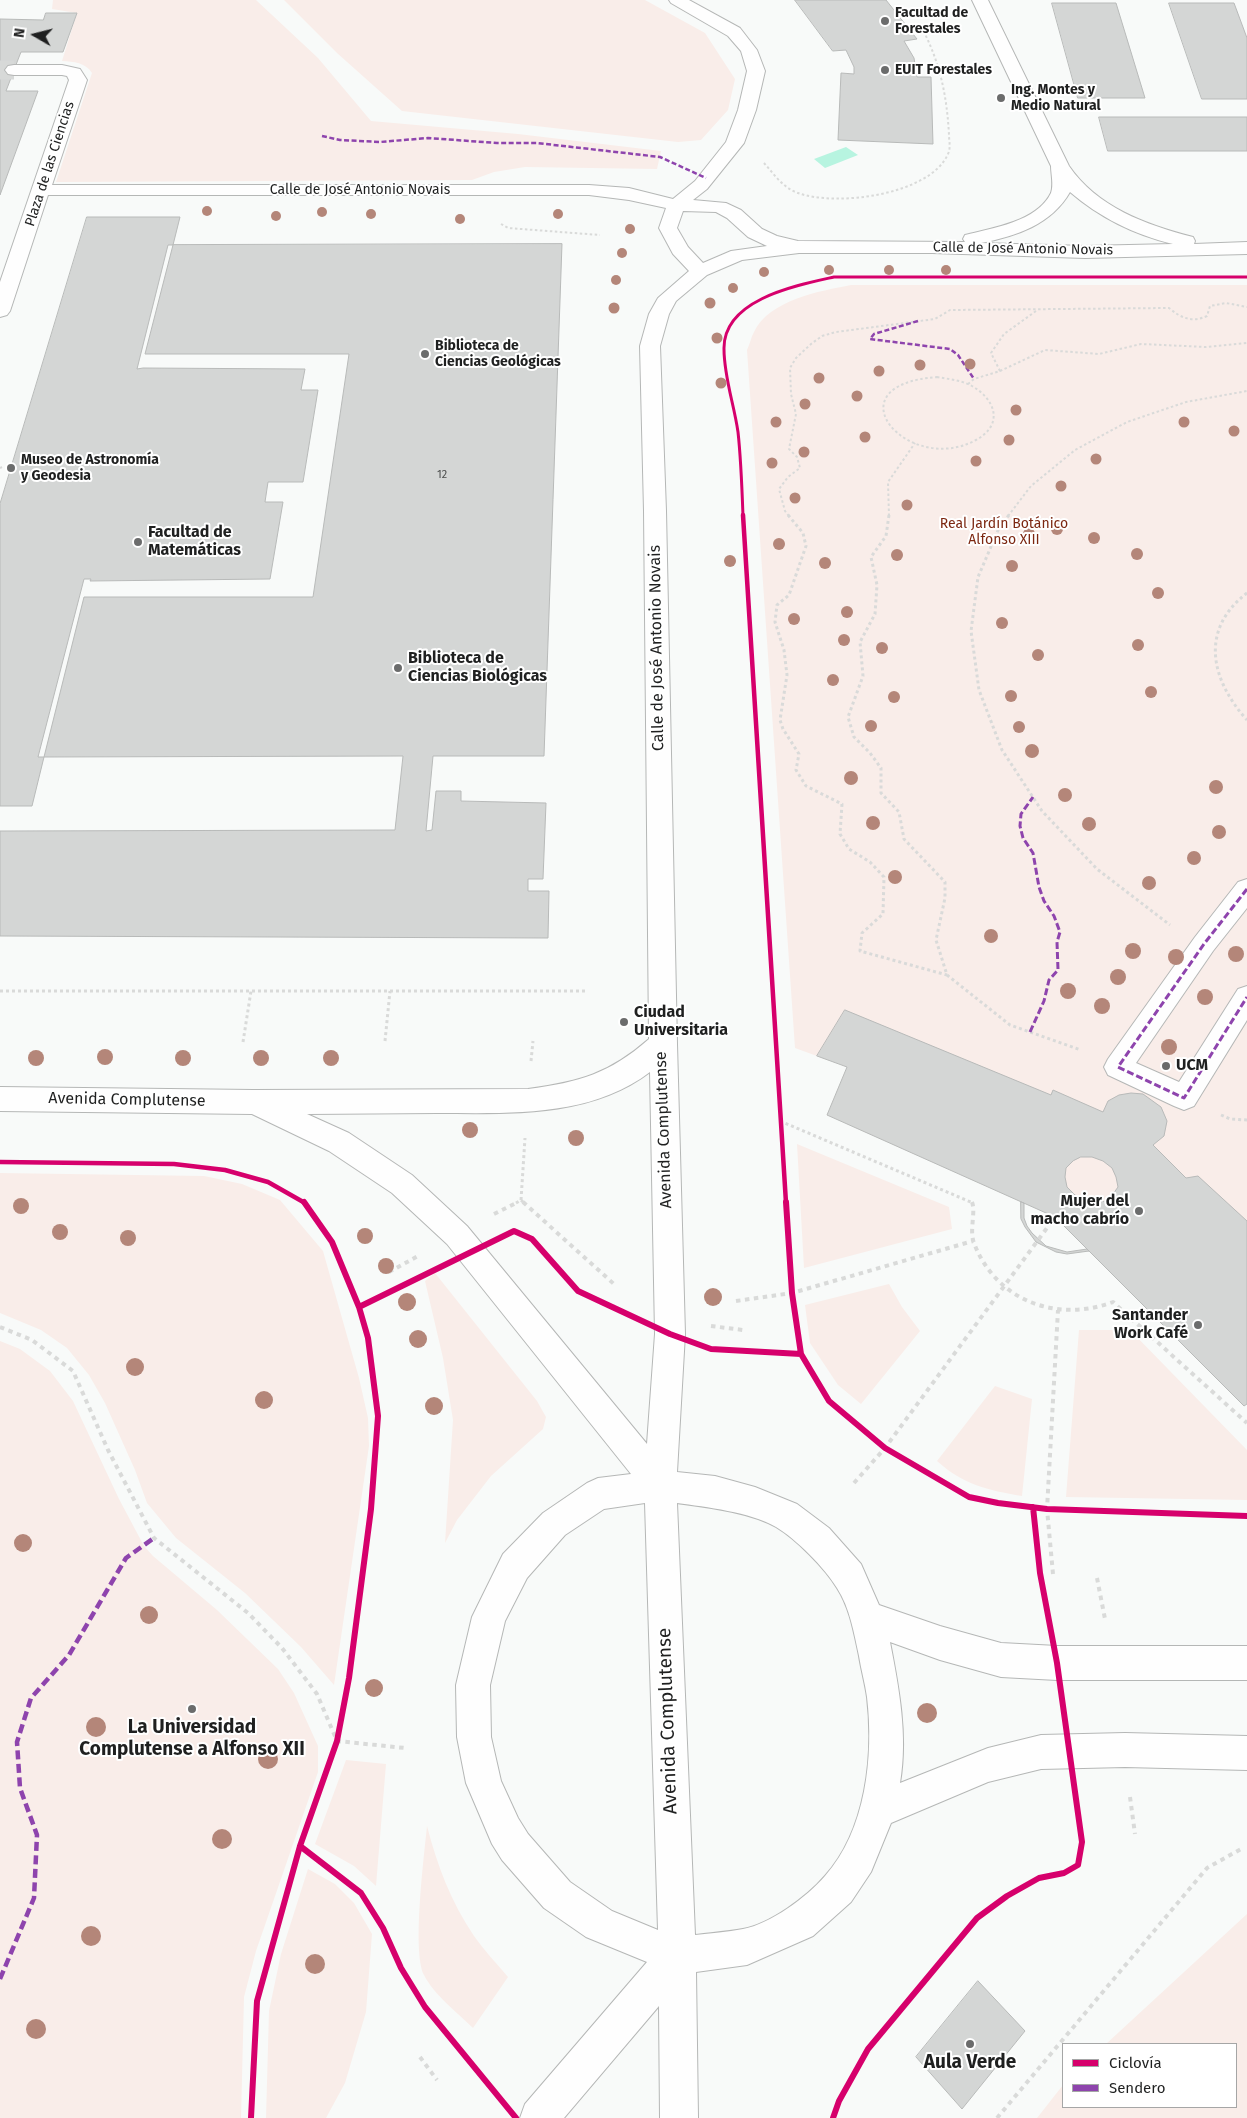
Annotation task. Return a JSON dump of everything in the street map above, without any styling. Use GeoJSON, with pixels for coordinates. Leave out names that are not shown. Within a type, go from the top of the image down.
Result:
{"type":"FeatureCollection","features":[{"type":"Feature","properties":{"kind":"street"},"geometry":{"type":"LineString","coordinates":[[677,0],[734,32],[749,50],[756,72],[747,110],[735,143],[701,184],[676,205],[668,228],[680,250],[700,271]]}},
{"type":"Feature","properties":{"kind":"street"},"geometry":{"type":"LineString","coordinates":[[980,0],[1060,166],[1075,187],[1099,206],[1130,223],[1176,240],[1245,248]]}},
{"type":"Feature","properties":{"kind":"street","name":"Plaza de las Ciencias"},"geometry":{"type":"LineString","coordinates":[[0,312],[78,80],[74,73],[62,70],[14,70]]}},
{"type":"Feature","properties":{"kind":"street"},"geometry":{"type":"LineString","coordinates":[[932,247],[995,234],[1020,226],[1045,213],[1061,192],[1060,166]]}},
{"type":"Feature","properties":{"kind":"street","name":"Calle de José Antonio Novais"},"geometry":{"type":"LineString","coordinates":[[42,190],[589,190],[629,194],[676,205],[719,207],[734,214],[755,233],[771,240],[799,247]]}},
{"type":"Feature","properties":{"kind":"street","name":"Calle de José Antonio Novais"},"geometry":{"type":"LineString","coordinates":[[663,1044],[655,511],[650,346],[659,314],[668,298],[700,271],[738,255],[799,247],[932,247],[1085,252],[1245,248]]}},
{"type":"Feature","properties":{"kind":"street"},"geometry":{"type":"LineString","coordinates":[[1247,889],[1204,944],[1118,1067],[1184,1098],[1247,997]]}},
{"type":"Feature","properties":{"kind":"street","name":"Avenida Complutense"},"geometry":{"type":"LineString","coordinates":[[0,1099],[253,1102],[528,1100],[566,1096],[594,1089],[630,1071],[663,1044]]}},
{"type":"Feature","properties":{"kind":"street","name":"Avenida Complutense"},"geometry":{"type":"LineString","coordinates":[[663,1044],[670,1334],[660,1486],[677,1956],[679,2118]]}},
{"type":"Feature","properties":{"kind":"street","name":"Avenida Complutense"},"geometry":{"type":"LineString","coordinates":[[253,1102],[339,1142],[402,1184],[457,1235],[660,1486]]}},
{"type":"Feature","properties":{"kind":"street"},"geometry":{"type":"LineString","coordinates":[[660,1486],[715,1492],[755,1503],[786,1515],[817,1539],[849,1576],[868,1618],[884,1697],[886,1765],[878,1810],[858,1859],[838,1890],[800,1923],[747,1946],[677,1956],[598,1924],[557,1896],[515,1847],[504,1831],[484,1783],[474,1737],[473,1685],[489,1618],[515,1566],[554,1524],[598,1494],[660,1486]]}},
{"type":"Feature","properties":{"kind":"street"},"geometry":{"type":"LineString","coordinates":[[868,1618],[940,1643],[1001,1660],[1057,1663],[1247,1663]]}},
{"type":"Feature","properties":{"kind":"street"},"geometry":{"type":"LineString","coordinates":[[878,1810],[988,1765],[1041,1752],[1125,1750],[1247,1753]]}},
{"type":"Feature","properties":{"kind":"street"},"geometry":{"type":"LineString","coordinates":[[539,2118],[677,1956]]}},
{"type":"Feature","properties":{"kind":"path"},"geometry":{"type":"LineString","coordinates":[[758,159],[765,164],[782,186],[799,194],[838,199],[879,196],[912,183],[934,171],[949,152],[949,106],[936,53],[924,32]]}},
{"type":"Feature","properties":{"kind":"path"},"geometry":{"type":"LineString","coordinates":[[1088,1052],[1010,1025],[947,976],[860,951],[862,933],[883,914],[884,877],[870,862],[849,849],[840,834],[842,804],[806,786],[796,770],[799,754],[783,729],[780,720],[787,675],[784,650],[774,622],[777,605],[789,595],[806,546],[803,533],[785,511],[780,488],[788,477],[800,468],[797,457],[789,449],[796,414],[791,394],[790,368],[796,358],[810,344],[822,336],[836,332],[935,319],[950,310],[1169,308],[1181,318],[1198,321],[1208,316],[1210,306],[1226,303],[1247,307]]}},
{"type":"Feature","properties":{"kind":"path"},"geometry":{"type":"LineString","coordinates":[[1000,371],[992,353],[1004,334],[1036,310]]}},
{"type":"Feature","properties":{"kind":"path"},"geometry":{"type":"LineString","coordinates":[[968,384],[974,379],[1000,371],[1045,350],[1099,354],[1141,344],[1206,346],[1247,343]]}},
{"type":"Feature","properties":{"kind":"path"},"geometry":{"type":"LineString","coordinates":[[937,377],[956,380],[968,384],[986,396],[993,407],[994,418],[991,429],[981,438],[951,448],[932,447],[915,443],[901,436],[889,426],[883,414],[884,403],[890,392],[902,383],[918,378],[937,377]]}},
{"type":"Feature","properties":{"kind":"path"},"geometry":{"type":"LineString","coordinates":[[1204,944],[1168,924],[1097,869],[1042,811],[1002,750],[979,690],[971,631],[978,577],[999,528],[1031,486],[1074,450],[1127,422],[1186,402],[1247,391]]}},
{"type":"Feature","properties":{"kind":"path"},"geometry":{"type":"LineString","coordinates":[[915,443],[888,482],[890,524],[886,536],[871,557],[877,586],[875,614],[860,642],[863,676],[848,717],[854,737],[870,753],[881,768],[881,793],[899,812],[904,839],[945,882],[945,898],[936,940],[947,976]]}},
{"type":"Feature","properties":{"kind":"path"},"geometry":{"type":"LineString","coordinates":[[1247,593],[1241,596],[1223,619],[1216,646],[1218,675],[1233,704],[1247,720]]}},
{"type":"Feature","properties":{"kind":"path"},"geometry":{"type":"LineString","coordinates":[[0,991],[588,991]]}},
{"type":"Feature","properties":{"kind":"path"},"geometry":{"type":"LineString","coordinates":[[243,1042],[251,991]]}},
{"type":"Feature","properties":{"kind":"path"},"geometry":{"type":"LineString","coordinates":[[385,1041],[390,991]]}},
{"type":"Feature","properties":{"kind":"path"},"geometry":{"type":"LineString","coordinates":[[531,1064],[533,1041]]}},
{"type":"Feature","properties":{"kind":"path"},"geometry":{"type":"LineString","coordinates":[[779,1111],[780,1130]]}},
{"type":"Feature","properties":{"kind":"path"},"geometry":{"type":"LineString","coordinates":[[1226,1117],[1247,1120]]}},
{"type":"Feature","properties":{"kind":"path"},"geometry":{"type":"LineString","coordinates":[[780,1120],[973,1202],[973,1241],[987,1269],[1003,1286],[1034,1304],[1058,1310],[1094,1309],[1114,1302],[1247,1423]]}},
{"type":"Feature","properties":{"kind":"path"},"geometry":{"type":"LineString","coordinates":[[521,1200],[526,1136]]}},
{"type":"Feature","properties":{"kind":"path"},"geometry":{"type":"LineString","coordinates":[[490,1217],[521,1200]]}},
{"type":"Feature","properties":{"kind":"path"},"geometry":{"type":"LineString","coordinates":[[521,1200],[615,1285]]}},
{"type":"Feature","properties":{"kind":"path"},"geometry":{"type":"LineString","coordinates":[[854,1483],[885,1448],[1055,1217]]}},
{"type":"Feature","properties":{"kind":"path"},"geometry":{"type":"LineString","coordinates":[[736,1301],[792,1293],[973,1241]]}},
{"type":"Feature","properties":{"kind":"path"},"geometry":{"type":"LineString","coordinates":[[389,1272],[419,1255]]}},
{"type":"Feature","properties":{"kind":"path"},"geometry":{"type":"LineString","coordinates":[[791,1284],[793,1302]]}},
{"type":"Feature","properties":{"kind":"path"},"geometry":{"type":"LineString","coordinates":[[1053,1574],[1047,1509],[1058,1310]]}},
{"type":"Feature","properties":{"kind":"path"},"geometry":{"type":"LineString","coordinates":[[711,1326],[743,1330]]}},
{"type":"Feature","properties":{"kind":"path"},"geometry":{"type":"LineString","coordinates":[[0,1327],[32,1340],[73,1371],[108,1450],[154,1538],[248,1613],[282,1648],[317,1694],[337,1741]]}},
{"type":"Feature","properties":{"kind":"path"},"geometry":{"type":"LineString","coordinates":[[878,1442],[894,1452]]}},
{"type":"Feature","properties":{"kind":"path"},"geometry":{"type":"LineString","coordinates":[[1040,1508],[1057,1510]]}},
{"type":"Feature","properties":{"kind":"path"},"geometry":{"type":"LineString","coordinates":[[1097,1578],[1106,1623]]}},
{"type":"Feature","properties":{"kind":"path"},"geometry":{"type":"LineString","coordinates":[[334,1750],[338,1732]]}},
{"type":"Feature","properties":{"kind":"path"},"geometry":{"type":"LineString","coordinates":[[337,1741],[405,1748]]}},
{"type":"Feature","properties":{"kind":"path"},"geometry":{"type":"LineString","coordinates":[[1130,1797],[1134,1834]]}},
{"type":"Feature","properties":{"kind":"path"},"geometry":{"type":"LineString","coordinates":[[997,2118],[1207,1868],[1241,1849]]}},
{"type":"Feature","properties":{"kind":"path"},"geometry":{"type":"LineString","coordinates":[[420,2057],[437,2080]]}},
{"type":"Feature","properties":{"kind":"green space"},"geometry":{"type":"Polygon","coordinates":[[[53,0],[256,0],[318,58],[371,121],[518,134],[661,151],[657,169],[525,167],[494,172],[472,180],[56,182],[92,73],[83,65],[62,61],[77,13],[52,9],[53,0]]]}},
{"type":"Feature","properties":{"kind":"green space"},"geometry":{"type":"Polygon","coordinates":[[[284,0],[645,0],[705,33],[735,79],[728,110],[701,140],[678,142],[402,111],[337,53],[284,0]]]}},
{"type":"Feature","properties":{"kind":"green space","name":"Real Jardín Botánico Alfonso XIII"},"geometry":{"type":"Polygon","coordinates":[[[851,285],[1247,285],[1247,1404],[1244,1406],[1055,1217],[827,1115],[847,1067],[795,1048],[747,350],[754,332],[761,321],[771,312],[796,299],[825,290],[851,285]]]}},
{"type":"Feature","properties":{"kind":"green space"},"geometry":{"type":"Polygon","coordinates":[[[797,1144],[949,1207],[952,1229],[804,1268],[797,1144]]]}},
{"type":"Feature","properties":{"kind":"green space"},"geometry":{"type":"Polygon","coordinates":[[[0,1173],[204,1176],[242,1184],[280,1200],[323,1251],[359,1378],[368,1418],[369,1446],[334,1685],[301,1647],[245,1593],[176,1538],[147,1503],[135,1470],[105,1403],[89,1375],[67,1348],[41,1330],[0,1313],[0,1173]]]}},
{"type":"Feature","properties":{"kind":"green space"},"geometry":{"type":"Polygon","coordinates":[[[435,1273],[537,1401],[546,1417],[543,1429],[491,1476],[457,1520],[445,1543],[453,1420],[443,1358],[425,1281],[435,1273]]]}},
{"type":"Feature","properties":{"kind":"green space"},"geometry":{"type":"Polygon","coordinates":[[[889,1284],[902,1307],[920,1331],[861,1404],[838,1385],[810,1343],[805,1305],[889,1284]]]}},
{"type":"Feature","properties":{"kind":"green space"},"geometry":{"type":"Polygon","coordinates":[[[1079,1330],[1130,1330],[1247,1450],[1247,1500],[1066,1497],[1079,1330]]]}},
{"type":"Feature","properties":{"kind":"green space"},"geometry":{"type":"Polygon","coordinates":[[[0,1341],[20,1349],[50,1371],[73,1401],[119,1499],[144,1546],[153,1556],[217,1610],[278,1669],[294,1693],[318,1746],[318,1772],[256,1951],[244,1997],[241,2118],[0,2118],[0,1341]]]}},
{"type":"Feature","properties":{"kind":"green space"},"geometry":{"type":"Polygon","coordinates":[[[995,1386],[1032,1399],[1022,1496],[976,1485],[957,1476],[937,1461],[995,1386]]]}},
{"type":"Feature","properties":{"kind":"green space"},"geometry":{"type":"Polygon","coordinates":[[[346,1760],[386,1764],[376,1886],[354,1866],[315,1844],[346,1760]]]}},
{"type":"Feature","properties":{"kind":"green space"},"geometry":{"type":"Polygon","coordinates":[[[427,1826],[440,1869],[458,1910],[478,1941],[508,1977],[473,2028],[446,2003],[428,1982],[421,1963],[419,1925],[427,1826]]]}},
{"type":"Feature","properties":{"kind":"green space"},"geometry":{"type":"Polygon","coordinates":[[[308,1869],[335,1884],[354,1903],[372,1934],[366,2012],[345,2083],[326,2118],[266,2118],[269,2011],[281,1954],[308,1869]]]}},
{"type":"Feature","properties":{"kind":"green space"},"geometry":{"type":"Polygon","coordinates":[[[1247,1914],[1247,2118],[1037,2118],[1062,2086],[1062,2108],[1237,2108],[1237,2043],[1107,2043],[1247,1914]]]}},
{"type":"Feature","properties":{"kind":"shaded area"},"geometry":{"type":"Polygon","coordinates":[[[846,147],[858,155],[825,168],[814,159],[846,147]]]}},
{"type":"Feature","properties":{"kind":"building","name":"EUIT Forestales"},"geometry":{"type":"Polygon","coordinates":[[[795,0],[886,0],[917,39],[904,41],[914,58],[917,77],[931,77],[933,144],[838,140],[841,73],[854,74],[854,67],[846,50],[833,51],[795,0]]]}},
{"type":"Feature","properties":{"kind":"building"},"geometry":{"type":"Polygon","coordinates":[[[1052,3],[1116,3],[1145,98],[1078,98],[1052,3]]]}},
{"type":"Feature","properties":{"kind":"building"},"geometry":{"type":"Polygon","coordinates":[[[1169,3],[1234,3],[1247,38],[1247,99],[1202,99],[1169,3]]]}},
{"type":"Feature","properties":{"kind":"building"},"geometry":{"type":"Polygon","coordinates":[[[46,13],[77,13],[63,52],[21,52],[6,91],[38,91],[0,195],[0,19],[43,20],[46,13]]]}},
{"type":"Feature","properties":{"kind":"building"},"geometry":{"type":"Polygon","coordinates":[[[1099,117],[1247,117],[1247,151],[1108,151],[1099,117]]]}},
{"type":"Feature","properties":{"kind":"building","name":"Facultad de Matemáticas"},"geometry":{"type":"Polygon","coordinates":[[[87,217],[180,217],[173,245],[168,245],[137,369],[305,369],[301,390],[318,390],[303,482],[268,482],[265,502],[283,502],[270,579],[90,581],[91,579],[84,579],[38,757],[44,757],[32,806],[0,806],[0,504],[87,217]]]}},
{"type":"Feature","properties":{"kind":"building"},"geometry":{"type":"Polygon","coordinates":[[[562,244],[544,756],[433,756],[426,831],[432,830],[436,791],[461,791],[461,801],[546,803],[543,879],[528,879],[528,891],[549,891],[548,938],[0,936],[0,831],[395,830],[403,756],[44,757],[84,597],[313,597],[349,354],[145,354],[173,245],[562,244]]]}},
{"type":"Feature","properties":{"kind":"building"},"geometry":{"type":"Polygon","coordinates":[[[845,1010],[1051,1095],[1053,1090],[1103,1112],[1108,1101],[1119,1095],[1131,1093],[1143,1094],[1161,1107],[1167,1121],[1164,1136],[1153,1145],[1186,1178],[1198,1176],[1247,1221],[1247,1404],[1244,1406],[1055,1217],[827,1115],[847,1067],[817,1056],[845,1010]],[[1081,1157],[1073,1161],[1066,1168],[1065,1177],[1067,1187],[1075,1195],[1084,1201],[1095,1203],[1105,1201],[1118,1187],[1112,1168],[1103,1161],[1092,1157],[1081,1157]]]}},
{"type":"Feature","properties":{"kind":"building"},"geometry":{"type":"Polygon","coordinates":[[[1021,1202],[1024,1203],[1024,1218],[1027,1226],[1046,1246],[1067,1252],[1087,1249],[1089,1251],[1067,1254],[1056,1252],[1036,1242],[1021,1219],[1021,1202]]]}},
{"type":"Feature","properties":{"kind":"building","name":"Aula Verde"},"geometry":{"type":"Polygon","coordinates":[[[978,1981],[1025,2031],[962,2109],[916,2057],[978,1981]]]}},
{"type":"Feature","properties":{"kind":"tunnel"},"geometry":{"type":"LineString","coordinates":[[0,70],[14,70]]}},
{"type":"Feature","properties":{"kind":"marked path"},"geometry":{"type":"LineString","coordinates":[[322,136],[340,140],[380,142],[428,138],[497,143],[537,143],[660,157],[706,178]]}},
{"type":"Feature","properties":{"kind":"marked path"},"geometry":{"type":"LineString","coordinates":[[918,321],[874,334],[870,339],[950,349],[958,355],[974,379]]}},
{"type":"Feature","properties":{"kind":"marked path"},"geometry":{"type":"LineString","coordinates":[[1030,1032],[1044,1001],[1049,980],[1058,970],[1057,942],[1060,932],[1054,916],[1044,901],[1039,887],[1033,853],[1023,838],[1020,826],[1021,814],[1033,797]]}},
{"type":"Feature","properties":{"kind":"marked path"},"geometry":{"type":"LineString","coordinates":[[1247,889],[1204,944],[1118,1067],[1184,1098],[1247,997]]}},
{"type":"Feature","properties":{"kind":"marked path"},"geometry":{"type":"LineString","coordinates":[[0,1979],[34,1898],[37,1835],[20,1788],[17,1742],[31,1698],[69,1655],[126,1558],[154,1538]]}},
{"type":"Feature","properties":{"kind":"cycle path"},"geometry":{"type":"LineString","coordinates":[[1247,277],[834,277],[785,289],[754,303],[741,313],[731,325],[724,341],[726,372],[738,432],[792,1293],[801,1354],[829,1401],[885,1448],[969,1497],[998,1503],[1047,1509],[1247,1516]]}},
{"type":"Feature","properties":{"kind":"cycle path"},"geometry":{"type":"LineString","coordinates":[[0,1162],[174,1164],[225,1170],[268,1182],[303,1200],[332,1242],[359,1307],[368,1338],[378,1416],[371,1509],[349,1678],[337,1741],[300,1846],[257,2001],[251,2118]]}},
{"type":"Feature","properties":{"kind":"cycle path"},"geometry":{"type":"LineString","coordinates":[[359,1307],[514,1231],[532,1239],[578,1291],[670,1334],[711,1349],[801,1354]]}},
{"type":"Feature","properties":{"kind":"cycle path"},"geometry":{"type":"LineString","coordinates":[[833,2118],[839,2101],[868,2049],[977,1918],[1007,1896],[1039,1878],[1064,1873],[1078,1865],[1082,1842],[1057,1663],[1040,1573],[1033,1507]]}},
{"type":"Feature","properties":{"kind":"cycle path"},"geometry":{"type":"LineString","coordinates":[[300,1846],[361,1893],[383,1928],[401,1968],[425,2007],[516,2118]]}},
{"type":"Feature","properties":{"kind":"place","name":"Facultad de Forestales"},"geometry":{"type":"Point","coordinates":[885,21]}},
{"type":"Feature","properties":{"kind":"place","name":"EUIT Forestales"},"geometry":{"type":"Point","coordinates":[885,70]}},
{"type":"Feature","properties":{"kind":"place","name":"Ing. Montes y Medio Natural"},"geometry":{"type":"Point","coordinates":[1001,98]}},
{"type":"Feature","properties":{"kind":"place","name":"Biblioteca de Ciencias Geológicas"},"geometry":{"type":"Point","coordinates":[425,354]}},
{"type":"Feature","properties":{"kind":"place","name":"Museo de Astronomía y Geodesia"},"geometry":{"type":"Point","coordinates":[11,468]}},
{"type":"Feature","properties":{"kind":"place","name":"Facultad de Matemáticas"},"geometry":{"type":"Point","coordinates":[138,542]}},
{"type":"Feature","properties":{"kind":"place","name":"Biblioteca de Ciencias Biológicas"},"geometry":{"type":"Point","coordinates":[398,668]}},
{"type":"Feature","properties":{"kind":"place","name":"Ciudad Universitaria"},"geometry":{"type":"Point","coordinates":[624,1022]}},
{"type":"Feature","properties":{"kind":"place","name":"UCM"},"geometry":{"type":"Point","coordinates":[1166,1066]}},
{"type":"Feature","properties":{"kind":"place","name":"Mujer del macho cabrío"},"geometry":{"type":"Point","coordinates":[1139,1211]}},
{"type":"Feature","properties":{"kind":"place","name":"Santander Work Café"},"geometry":{"type":"Point","coordinates":[1198,1325]}},
{"type":"Feature","properties":{"kind":"place","name":"La Universidad Complutense a Alfonso XII"},"geometry":{"type":"Point","coordinates":[192,1709]}},
{"type":"Feature","properties":{"kind":"place","name":"Aula Verde"},"geometry":{"type":"Point","coordinates":[970,2044]}}]}
